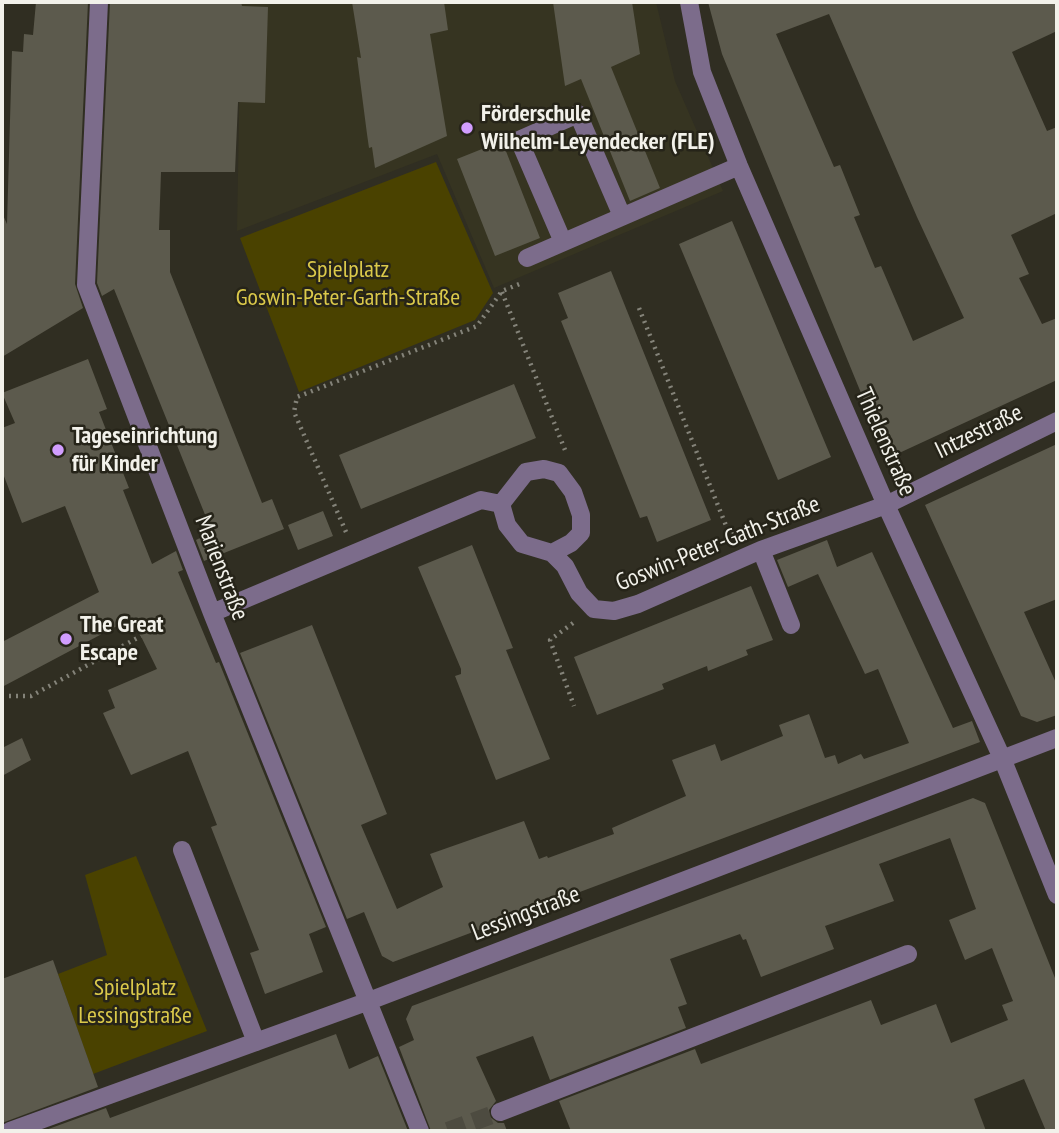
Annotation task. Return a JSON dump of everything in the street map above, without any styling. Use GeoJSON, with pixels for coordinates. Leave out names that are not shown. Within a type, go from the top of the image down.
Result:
{"type":"FeatureCollection","features":[{"type":"Feature","properties":{"kind":"street","name":"Marienstraße"},"geometry":{"type":"LineString","coordinates":[[99,2],[86,285],[212,613],[420,1131]]}},
{"type":"Feature","properties":{"kind":"street","name":"Thielenstraße"},"geometry":{"type":"LineString","coordinates":[[689,2],[702,72],[738,166],[886,506],[1002,758],[1057,895]]}},
{"type":"Feature","properties":{"kind":"street"},"geometry":{"type":"LineString","coordinates":[[563,242],[519,140],[578,114],[622,216]]}},
{"type":"Feature","properties":{"kind":"street"},"geometry":{"type":"LineString","coordinates":[[527,258],[738,166]]}},
{"type":"Feature","properties":{"kind":"street","name":"Intzestraße"},"geometry":{"type":"LineString","coordinates":[[886,506],[1057,421]]}},
{"type":"Feature","properties":{"kind":"street"},"geometry":{"type":"LineString","coordinates":[[544,469],[559,473],[573,492],[582,515],[581,533],[571,543],[552,553],[522,544],[507,525],[501,505],[526,472],[544,469]]}},
{"type":"Feature","properties":{"kind":"street"},"geometry":{"type":"LineString","coordinates":[[212,613],[481,500],[501,505]]}},
{"type":"Feature","properties":{"kind":"street","name":"Goswin-Peter-Gath-Straße"},"geometry":{"type":"LineString","coordinates":[[552,553],[565,566],[579,593],[594,608],[614,611],[638,604],[759,551],[886,506]]}},
{"type":"Feature","properties":{"kind":"street"},"geometry":{"type":"LineString","coordinates":[[759,551],[791,625]]}},
{"type":"Feature","properties":{"kind":"street","name":"Lessingstraße"},"geometry":{"type":"LineString","coordinates":[[10,1131],[369,1001],[1057,738]]}},
{"type":"Feature","properties":{"kind":"street"},"geometry":{"type":"LineString","coordinates":[[182,850],[256,1042]]}},
{"type":"Feature","properties":{"kind":"street"},"geometry":{"type":"LineString","coordinates":[[500,1112],[908,954]]}},
{"type":"Feature","properties":{"kind":"path"},"geometry":{"type":"LineString","coordinates":[[355,553],[294,412],[297,397],[477,326],[502,291],[566,452],[559,473]]}},
{"type":"Feature","properties":{"kind":"path"},"geometry":{"type":"LineString","coordinates":[[639,308],[729,533],[746,533],[759,551]]}},
{"type":"Feature","properties":{"kind":"path"},"geometry":{"type":"LineString","coordinates":[[574,706],[550,640],[594,608]]}},
{"type":"Feature","properties":{"kind":"path"},"geometry":{"type":"LineString","coordinates":[[2,696],[31,696],[141,636]]}},
{"type":"Feature","properties":{"kind":"shaded area","name":"Förderschule Wilhelm-Leyendecker (FLE)"},"geometry":{"type":"Polygon","coordinates":[[[241,2],[656,2],[675,81],[723,191],[494,288],[437,154],[237,231],[241,2]]]}},
{"type":"Feature","properties":{"kind":"green space","name":"Spielplatz Goswin-Peter-Garth-Straße"},"geometry":{"type":"Polygon","coordinates":[[[436,162],[493,293],[475,320],[299,392],[240,238],[436,162]]]}},
{"type":"Feature","properties":{"kind":"green space","name":"Spielplatz Lessingstraße"},"geometry":{"type":"Polygon","coordinates":[[[136,856],[207,1031],[93,1074],[58,974],[107,955],[85,875],[136,856]]]}},
{"type":"Feature","properties":{"kind":"building"},"geometry":{"type":"Polygon","coordinates":[[[36,2],[88,2],[75,284],[83,308],[2,357],[2,213],[7,224],[12,51],[23,52],[24,34],[33,35],[36,2]]]}},
{"type":"Feature","properties":{"kind":"building"},"geometry":{"type":"Polygon","coordinates":[[[110,2],[241,2],[242,6],[268,7],[265,103],[238,102],[235,172],[161,172],[159,230],[170,230],[170,272],[262,503],[272,499],[284,529],[204,561],[196,540],[212,532],[114,289],[102,296],[97,283],[110,2]]]}},
{"type":"Feature","properties":{"kind":"building"},"geometry":{"type":"Polygon","coordinates":[[[352,2],[444,2],[448,30],[430,34],[447,136],[375,168],[367,134],[357,57],[361,58],[352,2]]]}},
{"type":"Feature","properties":{"kind":"building"},"geometry":{"type":"Polygon","coordinates":[[[553,2],[632,2],[640,54],[611,67],[660,188],[630,201],[581,79],[565,86],[553,2]]]}},
{"type":"Feature","properties":{"kind":"building"},"geometry":{"type":"Polygon","coordinates":[[[708,2],[1057,2],[1057,31],[1012,52],[1047,131],[1057,127],[1057,213],[1011,235],[1029,274],[1019,278],[1042,324],[1057,318],[1057,380],[897,454],[884,449],[722,54],[708,2]],[[829,14],[776,34],[834,167],[840,165],[860,215],[854,217],[875,268],[881,266],[913,341],[964,318],[829,14]]]}},
{"type":"Feature","properties":{"kind":"building"},"geometry":{"type":"Polygon","coordinates":[[[502,141],[540,238],[495,256],[457,159],[502,141]]]}},
{"type":"Feature","properties":{"kind":"building"},"geometry":{"type":"Polygon","coordinates":[[[732,221],[831,457],[778,480],[679,244],[732,221]]]}},
{"type":"Feature","properties":{"kind":"building"},"geometry":{"type":"Polygon","coordinates":[[[611,271],[711,520],[657,542],[647,516],[640,518],[561,321],[568,318],[558,293],[611,271]]]}},
{"type":"Feature","properties":{"kind":"building"},"geometry":{"type":"Polygon","coordinates":[[[88,359],[107,409],[99,412],[129,488],[123,490],[152,564],[176,551],[183,570],[178,572],[216,663],[219,662],[326,927],[309,934],[323,972],[265,994],[250,953],[259,950],[211,827],[217,825],[188,751],[131,775],[103,713],[115,708],[108,690],[157,669],[132,618],[2,687],[2,642],[99,592],[65,506],[22,523],[2,471],[2,428],[15,423],[2,393],[88,359]]]}},
{"type":"Feature","properties":{"kind":"building"},"geometry":{"type":"Polygon","coordinates":[[[514,384],[536,438],[361,509],[339,455],[514,384]]]}},
{"type":"Feature","properties":{"kind":"building"},"geometry":{"type":"Polygon","coordinates":[[[1057,444],[1057,599],[1024,612],[1057,685],[1057,715],[1037,722],[1021,716],[925,505],[1057,444]]]}},
{"type":"Feature","properties":{"kind":"building"},"geometry":{"type":"Polygon","coordinates":[[[323,511],[333,536],[298,550],[288,525],[323,511]]]}},
{"type":"Feature","properties":{"kind":"building"},"geometry":{"type":"Polygon","coordinates":[[[827,540],[837,567],[872,552],[953,728],[972,721],[980,742],[393,962],[382,956],[364,912],[347,919],[240,653],[312,625],[387,814],[361,825],[397,909],[443,887],[430,854],[524,821],[539,859],[614,834],[612,828],[686,796],[672,760],[715,744],[721,761],[783,736],[779,725],[809,714],[825,758],[835,755],[838,764],[861,754],[864,759],[909,743],[878,669],[865,674],[818,574],[788,587],[777,560],[827,540]]]}},
{"type":"Feature","properties":{"kind":"building"},"geometry":{"type":"Polygon","coordinates":[[[472,545],[513,648],[506,650],[550,759],[496,780],[455,676],[461,674],[461,669],[418,567],[472,545]]]}},
{"type":"Feature","properties":{"kind":"building"},"geometry":{"type":"Polygon","coordinates":[[[751,586],[773,640],[746,650],[748,655],[708,671],[707,666],[662,684],[664,689],[597,715],[574,657],[751,586]]]}},
{"type":"Feature","properties":{"kind":"building"},"geometry":{"type":"Polygon","coordinates":[[[22,738],[31,760],[2,776],[2,748],[22,738]]]}},
{"type":"Feature","properties":{"kind":"building"},"geometry":{"type":"Polygon","coordinates":[[[973,798],[985,803],[1057,983],[1057,1131],[1046,1131],[1024,1079],[974,1099],[986,1131],[571,1131],[559,1101],[695,1049],[701,1064],[871,1000],[881,1025],[936,1004],[951,1043],[1008,1020],[1002,1005],[1013,1001],[992,948],[965,960],[949,920],[976,909],[950,838],[879,864],[894,901],[825,926],[834,949],[761,977],[746,939],[743,940],[740,934],[670,959],[687,1004],[678,1007],[686,1028],[550,1080],[533,1036],[476,1057],[496,1101],[489,1110],[490,1117],[498,1123],[504,1123],[507,1131],[431,1131],[399,1047],[414,1040],[406,1019],[412,1006],[973,798]]]}},
{"type":"Feature","properties":{"kind":"building"},"geometry":{"type":"Polygon","coordinates":[[[53,960],[98,1087],[2,1123],[2,979],[53,960]]]}},
{"type":"Feature","properties":{"kind":"building"},"geometry":{"type":"Polygon","coordinates":[[[336,1034],[349,1069],[378,1056],[408,1131],[43,1131],[106,1108],[110,1118],[336,1034]]]}},
{"type":"Feature","properties":{"kind":"tunnel"},"geometry":{"type":"LineString","coordinates":[[448,1131],[500,1112]]}},
{"type":"Feature","properties":{"kind":"place","name":"Förderschule Wilhelm-Leyendecker (FLE)"},"geometry":{"type":"Point","coordinates":[467,128]}},
{"type":"Feature","properties":{"kind":"place","name":"Tageseinrichtung für Kinder"},"geometry":{"type":"Point","coordinates":[58,450]}},
{"type":"Feature","properties":{"kind":"place","name":"The Great Escape"},"geometry":{"type":"Point","coordinates":[66,639]}}]}
